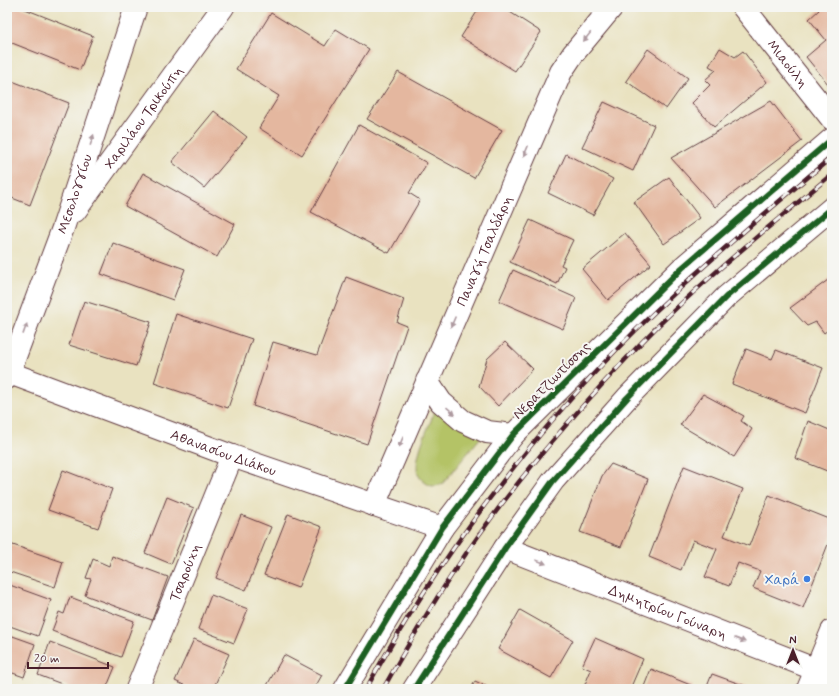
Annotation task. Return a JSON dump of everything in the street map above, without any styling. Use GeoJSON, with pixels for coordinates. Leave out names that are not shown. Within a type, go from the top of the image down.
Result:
{"type":"FeatureCollection","features":[{"type":"Feature","properties":{"kind":"street","name":"Μεσολογγίου"},"geometry":{"type":"LineString","coordinates":[[8,374],[63,228],[136,7]]}},
{"type":"Feature","properties":{"kind":"street","name":"Χαριλάου Τρικούπη"},"geometry":{"type":"LineString","coordinates":[[63,228],[223,7]]}},
{"type":"Feature","properties":{"kind":"street","name":"Παναγή Τσαλδάρη"},"geometry":{"type":"LineString","coordinates":[[374,505],[561,72],[573,54],[612,7]]}},
{"type":"Feature","properties":{"kind":"street","name":"Μιαούλη"},"geometry":{"type":"LineString","coordinates":[[743,7],[832,119]]}},
{"type":"Feature","properties":{"kind":"street","name":"Νερατζιωτίσσης"},"geometry":{"type":"LineString","coordinates":[[345,689],[442,528],[513,435],[682,268],[832,139]]}},
{"type":"Feature","properties":{"kind":"street"},"geometry":{"type":"LineString","coordinates":[[414,689],[505,548],[553,481],[627,398],[726,297],[823,226],[832,208]]}},
{"type":"Feature","properties":{"kind":"street","name":"Αθανασίου Διάκου"},"geometry":{"type":"LineString","coordinates":[[8,374],[232,456],[442,528]]}},
{"type":"Feature","properties":{"kind":"street"},"geometry":{"type":"LineString","coordinates":[[427,381],[441,402],[463,421],[487,432],[513,435]]}},
{"type":"Feature","properties":{"kind":"street","name":"Τσαρούχη"},"geometry":{"type":"LineString","coordinates":[[137,689],[232,456]]}},
{"type":"Feature","properties":{"kind":"street","name":"Δημητρίου Γούναρη"},"geometry":{"type":"LineString","coordinates":[[505,548],[819,678]]}},
{"type":"Feature","properties":{"kind":"street"},"geometry":{"type":"LineString","coordinates":[[819,678],[832,631]]}},
{"type":"Feature","properties":{"kind":"green space"},"geometry":{"type":"Polygon","coordinates":[[[436,408],[481,437],[443,483],[437,486],[432,486],[424,482],[420,477],[417,471],[417,461],[421,446],[436,408]]]}},
{"type":"Feature","properties":{"kind":"building"},"geometry":{"type":"Polygon","coordinates":[[[7,7],[20,7],[93,36],[80,70],[7,41],[7,7]]]}},
{"type":"Feature","properties":{"kind":"building"},"geometry":{"type":"Polygon","coordinates":[[[480,7],[502,7],[541,32],[515,71],[461,37],[480,7]]]}},
{"type":"Feature","properties":{"kind":"building"},"geometry":{"type":"Polygon","coordinates":[[[816,7],[832,7],[832,80],[828,84],[806,57],[826,40],[809,19],[819,10],[816,7]]]}},
{"type":"Feature","properties":{"kind":"building"},"geometry":{"type":"Polygon","coordinates":[[[271,13],[325,46],[336,29],[369,49],[302,155],[259,128],[279,96],[236,69],[271,13]]]}},
{"type":"Feature","properties":{"kind":"building"},"geometry":{"type":"Polygon","coordinates":[[[720,48],[735,57],[743,51],[767,82],[714,127],[692,103],[710,85],[705,80],[716,70],[709,66],[720,48]]]}},
{"type":"Feature","properties":{"kind":"building"},"geometry":{"type":"Polygon","coordinates":[[[648,49],[688,78],[666,109],[626,81],[648,49]]]}},
{"type":"Feature","properties":{"kind":"building"},"geometry":{"type":"Polygon","coordinates":[[[398,72],[502,130],[474,178],[367,119],[398,72]]]}},
{"type":"Feature","properties":{"kind":"building"},"geometry":{"type":"Polygon","coordinates":[[[7,79],[69,103],[30,205],[7,196],[7,79]]]}},
{"type":"Feature","properties":{"kind":"building"},"geometry":{"type":"Polygon","coordinates":[[[771,101],[802,141],[715,207],[671,158],[771,101]]]}},
{"type":"Feature","properties":{"kind":"building"},"geometry":{"type":"Polygon","coordinates":[[[604,102],[654,125],[633,171],[582,147],[604,102]]]}},
{"type":"Feature","properties":{"kind":"building"},"geometry":{"type":"Polygon","coordinates":[[[214,111],[247,137],[204,188],[172,162],[214,111]]]}},
{"type":"Feature","properties":{"kind":"building"},"geometry":{"type":"Polygon","coordinates":[[[359,125],[427,163],[409,193],[420,200],[389,253],[311,212],[359,125]]]}},
{"type":"Feature","properties":{"kind":"building"},"geometry":{"type":"Polygon","coordinates":[[[566,154],[613,179],[593,215],[548,193],[566,154]]]}},
{"type":"Feature","properties":{"kind":"building"},"geometry":{"type":"Polygon","coordinates":[[[143,173],[235,224],[217,257],[125,206],[143,173]]]}},
{"type":"Feature","properties":{"kind":"building"},"geometry":{"type":"Polygon","coordinates":[[[669,177],[700,218],[664,244],[634,202],[669,177]]]}},
{"type":"Feature","properties":{"kind":"building"},"geometry":{"type":"Polygon","coordinates":[[[530,220],[573,240],[561,265],[565,267],[557,284],[510,262],[530,220]]]}},
{"type":"Feature","properties":{"kind":"building"},"geometry":{"type":"Polygon","coordinates":[[[625,233],[651,264],[608,300],[582,269],[625,233]]]}},
{"type":"Feature","properties":{"kind":"building"},"geometry":{"type":"Polygon","coordinates":[[[113,243],[185,269],[173,300],[101,274],[113,243]]]}},
{"type":"Feature","properties":{"kind":"building"},"geometry":{"type":"Polygon","coordinates":[[[513,270],[576,298],[563,329],[499,301],[513,270]]]}},
{"type":"Feature","properties":{"kind":"building"},"geometry":{"type":"Polygon","coordinates":[[[346,277],[404,299],[397,322],[407,326],[367,444],[253,406],[273,342],[317,355],[346,277]]]}},
{"type":"Feature","properties":{"kind":"building"},"geometry":{"type":"Polygon","coordinates":[[[832,277],[832,327],[824,333],[816,322],[807,326],[790,308],[832,277]]]}},
{"type":"Feature","properties":{"kind":"building"},"geometry":{"type":"Polygon","coordinates":[[[84,301],[151,322],[136,366],[69,345],[84,301]]]}},
{"type":"Feature","properties":{"kind":"building"},"geometry":{"type":"Polygon","coordinates":[[[176,314],[252,339],[228,408],[154,383],[176,314]]]}},
{"type":"Feature","properties":{"kind":"building"},"geometry":{"type":"Polygon","coordinates":[[[505,342],[533,369],[498,406],[479,386],[487,359],[505,342]]]}},
{"type":"Feature","properties":{"kind":"building"},"geometry":{"type":"Polygon","coordinates":[[[746,349],[772,359],[776,350],[823,368],[805,413],[732,384],[746,349]]]}},
{"type":"Feature","properties":{"kind":"building"},"geometry":{"type":"Polygon","coordinates":[[[703,394],[744,416],[741,421],[752,429],[734,457],[680,425],[703,394]]]}},
{"type":"Feature","properties":{"kind":"building"},"geometry":{"type":"Polygon","coordinates":[[[808,421],[832,431],[832,473],[795,458],[808,421]]]}},
{"type":"Feature","properties":{"kind":"building"},"geometry":{"type":"Polygon","coordinates":[[[611,464],[648,479],[621,547],[580,532],[602,476],[611,464]]]}},
{"type":"Feature","properties":{"kind":"building"},"geometry":{"type":"Polygon","coordinates":[[[684,466],[743,489],[724,536],[749,546],[769,495],[832,520],[832,534],[803,608],[753,588],[760,571],[738,563],[729,586],[705,577],[717,549],[693,540],[681,570],[649,557],[684,466]]]}},
{"type":"Feature","properties":{"kind":"building"},"geometry":{"type":"Polygon","coordinates":[[[63,470],[112,489],[98,528],[48,510],[63,470]]]}},
{"type":"Feature","properties":{"kind":"building"},"geometry":{"type":"Polygon","coordinates":[[[167,497],[194,508],[171,564],[145,553],[167,497]]]}},
{"type":"Feature","properties":{"kind":"building"},"geometry":{"type":"Polygon","coordinates":[[[288,514],[322,527],[298,588],[264,575],[288,514]]]}},
{"type":"Feature","properties":{"kind":"building"},"geometry":{"type":"Polygon","coordinates":[[[241,515],[271,527],[246,590],[216,578],[241,515]]]}},
{"type":"Feature","properties":{"kind":"building"},"geometry":{"type":"Polygon","coordinates":[[[7,543],[63,562],[55,587],[7,571],[7,543]]]}},
{"type":"Feature","properties":{"kind":"building"},"geometry":{"type":"Polygon","coordinates":[[[112,556],[168,577],[152,620],[85,595],[91,579],[86,578],[93,559],[109,566],[112,556]]]}},
{"type":"Feature","properties":{"kind":"building"},"geometry":{"type":"Polygon","coordinates":[[[7,584],[51,600],[38,636],[7,625],[7,584]]]}},
{"type":"Feature","properties":{"kind":"building"},"geometry":{"type":"Polygon","coordinates":[[[211,595],[248,609],[234,643],[198,629],[211,595]]]}},
{"type":"Feature","properties":{"kind":"building"},"geometry":{"type":"Polygon","coordinates":[[[70,597],[134,621],[121,657],[52,631],[59,612],[64,614],[70,597]]]}},
{"type":"Feature","properties":{"kind":"building"},"geometry":{"type":"Polygon","coordinates":[[[520,610],[573,640],[551,678],[498,649],[520,610]]]}},
{"type":"Feature","properties":{"kind":"building"},"geometry":{"type":"Polygon","coordinates":[[[7,634],[35,644],[24,677],[7,671],[7,634]]]}},
{"type":"Feature","properties":{"kind":"building"},"geometry":{"type":"Polygon","coordinates":[[[595,638],[643,659],[630,689],[583,689],[591,670],[582,666],[595,638]]]}},
{"type":"Feature","properties":{"kind":"building"},"geometry":{"type":"Polygon","coordinates":[[[194,639],[229,654],[213,689],[192,689],[175,681],[194,639]]]}},
{"type":"Feature","properties":{"kind":"building"},"geometry":{"type":"Polygon","coordinates":[[[50,642],[115,667],[106,689],[75,689],[38,675],[50,642]]]}},
{"type":"Feature","properties":{"kind":"building"},"geometry":{"type":"Polygon","coordinates":[[[284,655],[322,675],[314,689],[265,689],[284,655]]]}},
{"type":"Feature","properties":{"kind":"building"},"geometry":{"type":"Polygon","coordinates":[[[651,669],[693,686],[691,689],[643,689],[651,669]]]}},
{"type":"Feature","properties":{"kind":"building"},"geometry":{"type":"Polygon","coordinates":[[[712,674],[754,689],[706,689],[712,674]]]}},
{"type":"Feature","properties":{"kind":"building"},"geometry":{"type":"Polygon","coordinates":[[[475,681],[492,689],[471,689],[475,681]]]}},
{"type":"Feature","properties":{"kind":"railway"},"geometry":{"type":"LineString","coordinates":[[366,689],[394,641],[455,546],[489,500],[560,411],[597,370],[659,307],[732,242],[832,157]]}},
{"type":"Feature","properties":{"kind":"railway"},"geometry":{"type":"LineString","coordinates":[[383,689],[435,601],[477,537],[527,471],[564,427],[643,341],[688,297],[735,255],[832,174]]}},
{"type":"Feature","properties":{"kind":"cycle path"},"geometry":{"type":"LineString","coordinates":[[345,689],[442,528],[513,435],[682,268],[832,139]]}},
{"type":"Feature","properties":{"kind":"cycle path"},"geometry":{"type":"LineString","coordinates":[[414,689],[505,548],[553,481],[627,398],[726,297],[832,208]]}},
{"type":"Feature","properties":{"kind":"place","name":"Χαρά"},"geometry":{"type":"Point","coordinates":[807,579]}}]}
